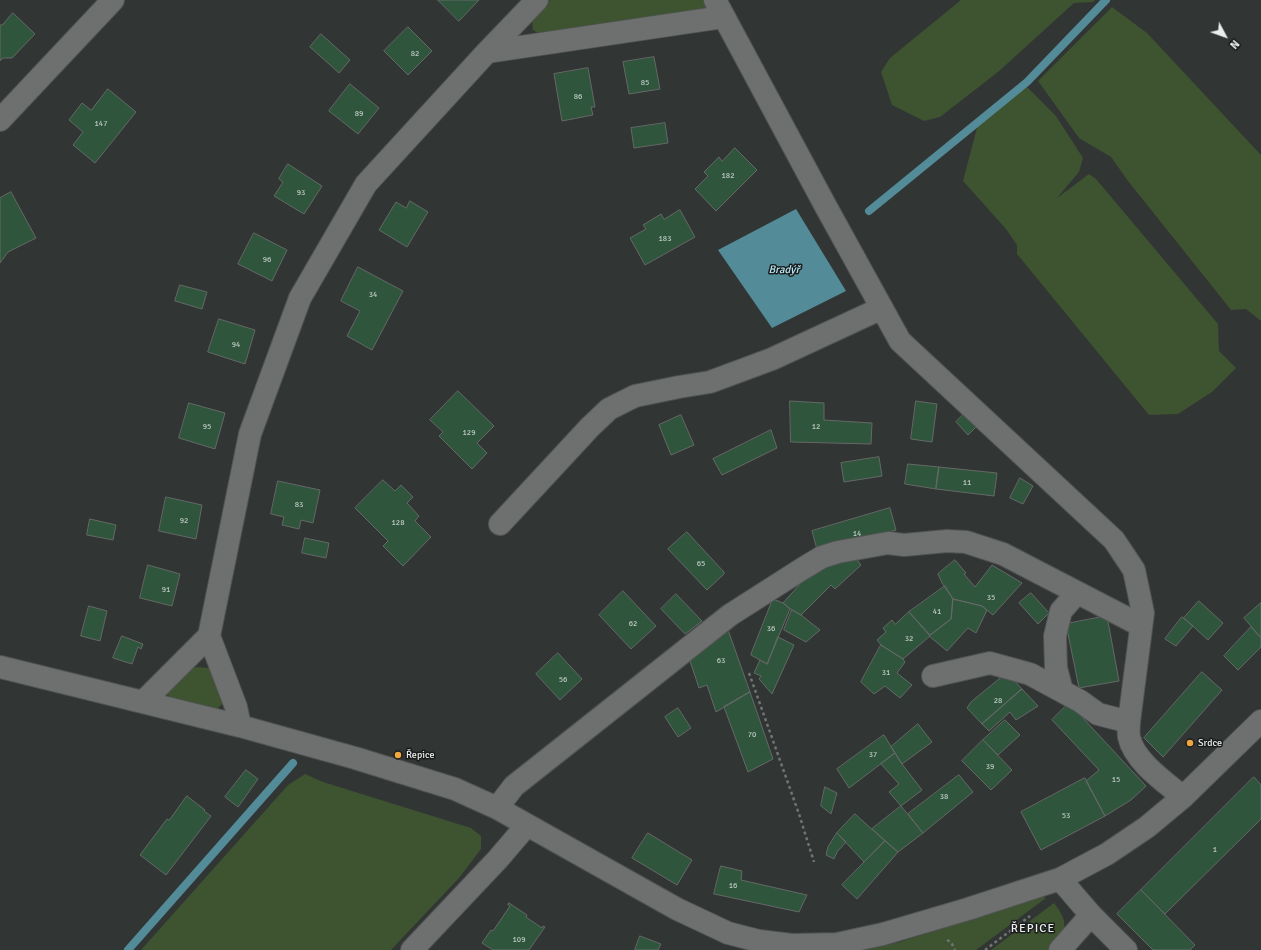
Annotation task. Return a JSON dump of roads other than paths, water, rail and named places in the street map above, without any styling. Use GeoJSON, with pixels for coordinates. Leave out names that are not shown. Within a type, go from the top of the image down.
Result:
{"type":"FeatureCollection","features":[{"type":"Feature","properties":{"kind":"street"},"geometry":{"type":"LineString","coordinates":[[0,120],[113,0]]}},
{"type":"Feature","properties":{"kind":"street"},"geometry":{"type":"LineString","coordinates":[[240,726],[236,707],[209,636],[250,434],[300,298],[366,184],[487,52],[537,0]]}},
{"type":"Feature","properties":{"kind":"street"},"geometry":{"type":"LineString","coordinates":[[487,52],[719,8],[900,341],[1114,540],[1134,570],[1143,614],[1140,625],[1129,722],[1129,738],[1134,750],[1144,764],[1183,797]]}},
{"type":"Feature","properties":{"kind":"street"},"geometry":{"type":"LineString","coordinates":[[500,524],[590,427],[609,409],[636,396],[710,382],[772,359],[882,308]]}},
{"type":"Feature","properties":{"kind":"street"},"geometry":{"type":"LineString","coordinates":[[497,808],[514,786],[730,615],[802,569],[822,558],[838,552],[888,543],[904,545],[947,541],[966,542],[1003,554],[1140,625]]}},
{"type":"Feature","properties":{"kind":"street"},"geometry":{"type":"LineString","coordinates":[[1062,691],[1056,668],[1056,636],[1061,611],[1077,593]]}},
{"type":"Feature","properties":{"kind":"street"},"geometry":{"type":"LineString","coordinates":[[143,702],[209,636]]}},
{"type":"Feature","properties":{"kind":"street"},"geometry":{"type":"LineString","coordinates":[[933,676],[990,663],[1030,674],[1080,701],[1098,714],[1129,722]]}},
{"type":"Feature","properties":{"kind":"street"},"geometry":{"type":"LineString","coordinates":[[0,667],[240,726],[355,758],[455,789],[497,808],[677,908],[728,933],[792,948],[837,944],[883,934],[968,909],[1060,879],[1107,854],[1147,827],[1183,797],[1261,721]]}},
{"type":"Feature","properties":{"kind":"street"},"geometry":{"type":"LineString","coordinates":[[412,950],[527,826]]}},
{"type":"Feature","properties":{"kind":"street"},"geometry":{"type":"LineString","coordinates":[[1060,879],[1091,915],[1126,950]]}},
{"type":"Feature","properties":{"kind":"street"},"geometry":{"type":"LineString","coordinates":[[1060,950],[1091,915]]}},
{"type":"Feature","properties":{"kind":"water","name":"Bradýř"},"geometry":{"type":"Polygon","coordinates":[[[796,209],[846,291],[772,328],[718,250],[796,209]]]}},
{"type":"Feature","properties":{"kind":"waterway"},"geometry":{"type":"LineString","coordinates":[[869,211],[1027,82],[1106,0]]}},
{"type":"Feature","properties":{"kind":"waterway"},"geometry":{"type":"LineString","coordinates":[[128,950],[293,763]]}},
{"type":"Feature","properties":{"kind":"place","name":"Srdce"},"geometry":{"type":"Point","coordinates":[1190,743]}},
{"type":"Feature","properties":{"kind":"place","name":"Řepice"},"geometry":{"type":"Point","coordinates":[398,755]}},
{"type":"Feature","properties":{"kind":"district","name":"ŘEPICE"},"geometry":{"type":"Point","coordinates":[1033,929]}}]}
